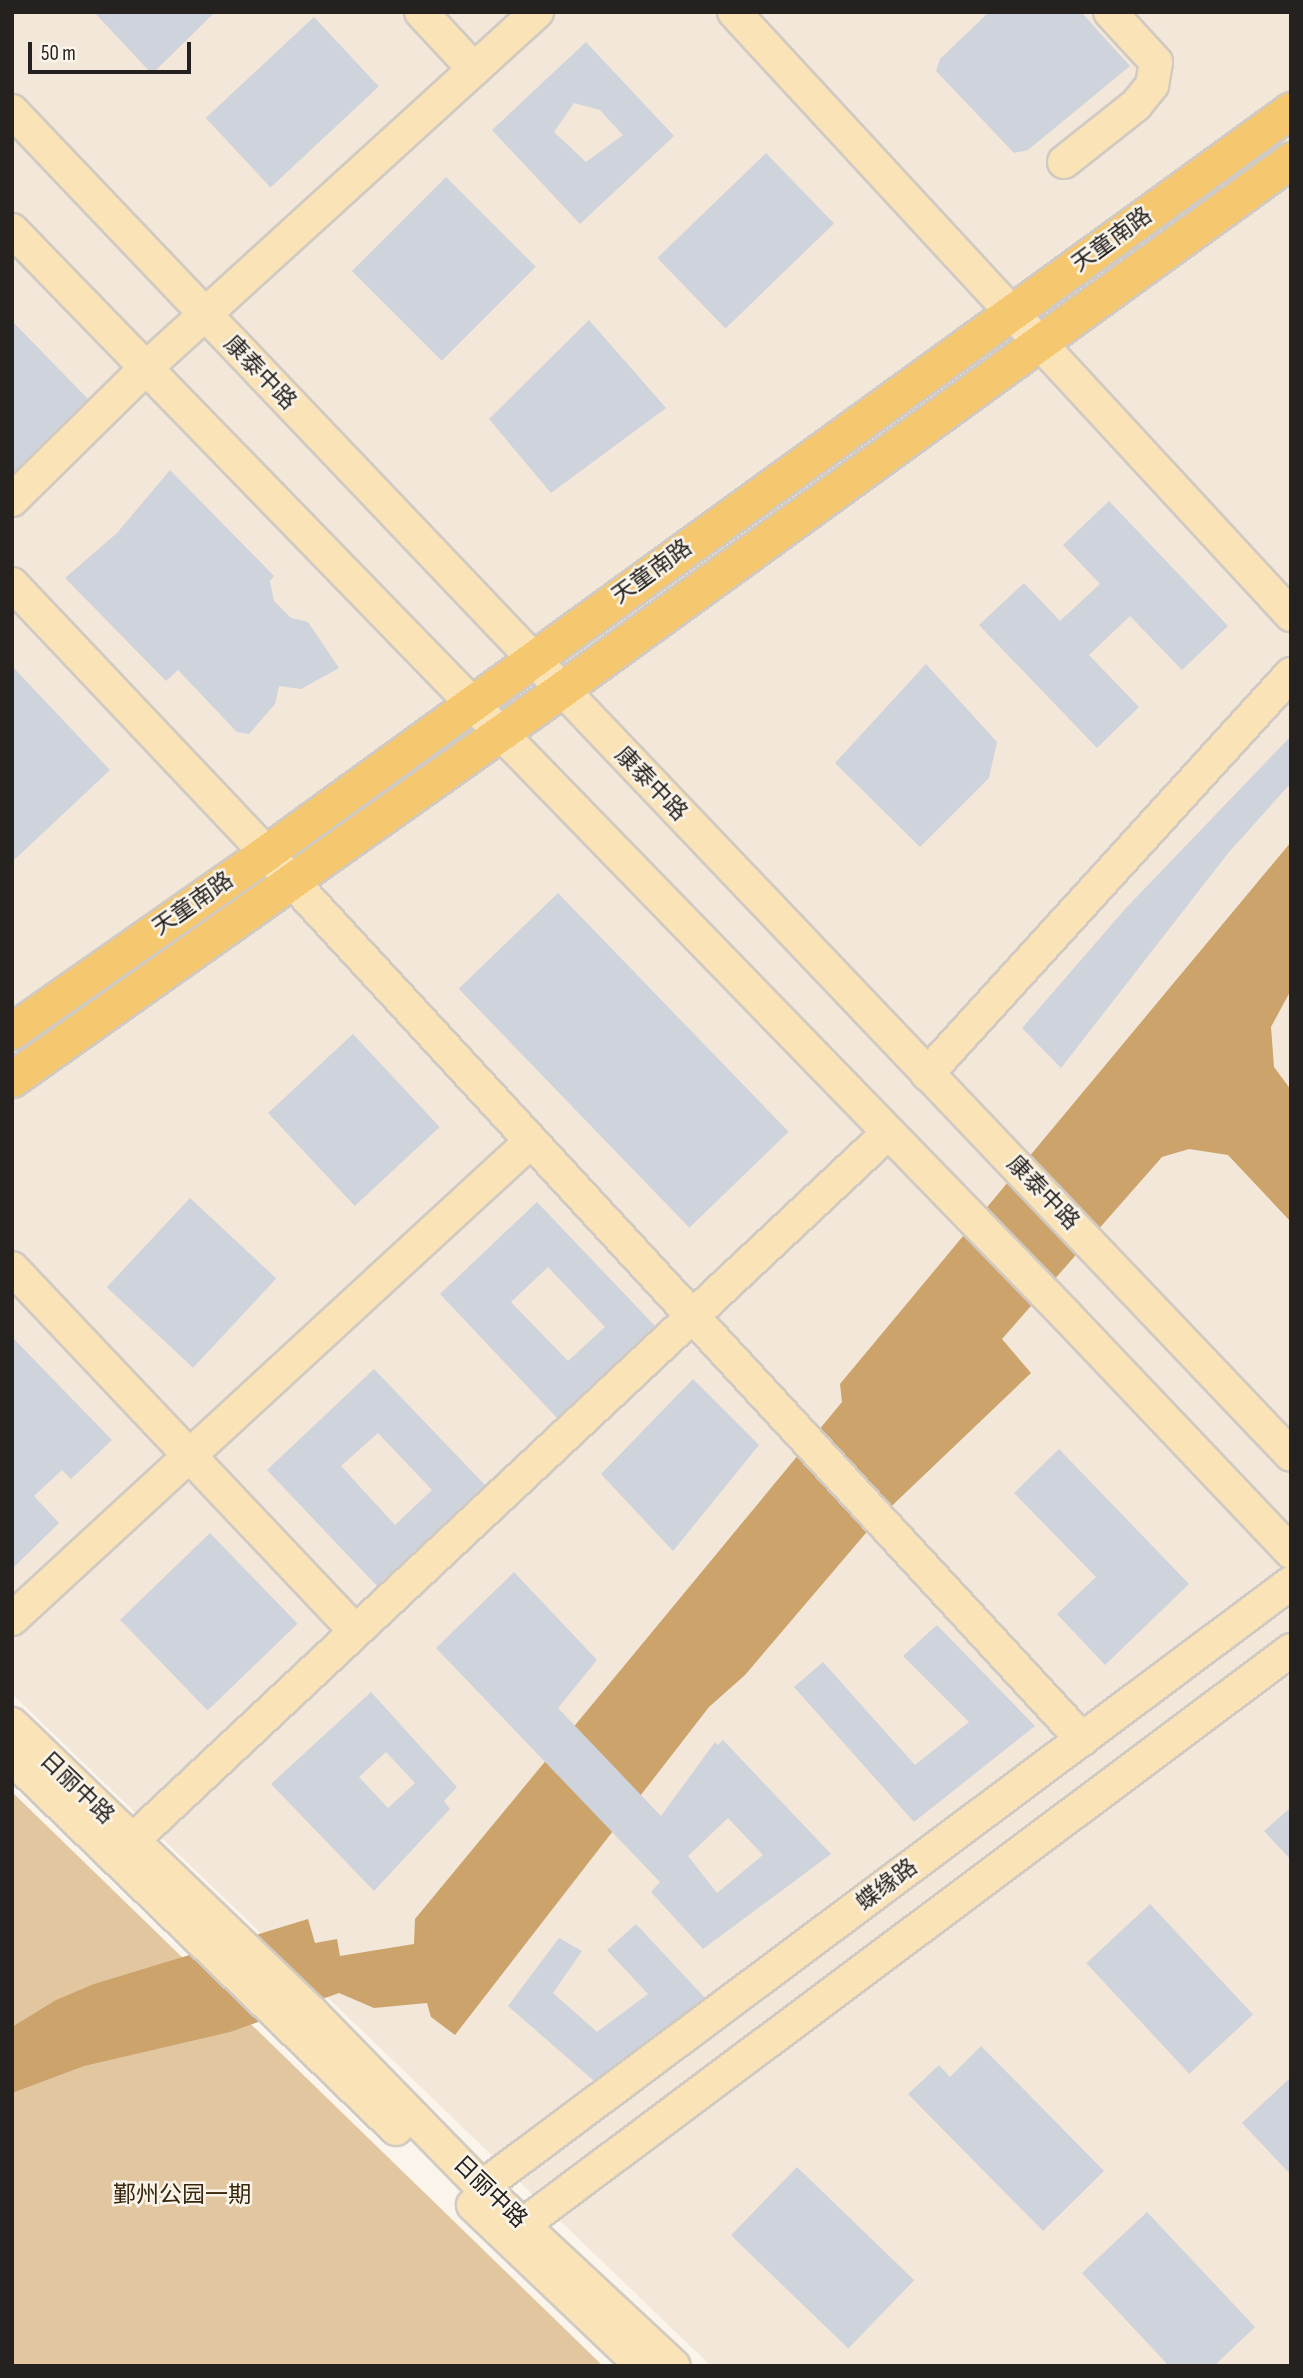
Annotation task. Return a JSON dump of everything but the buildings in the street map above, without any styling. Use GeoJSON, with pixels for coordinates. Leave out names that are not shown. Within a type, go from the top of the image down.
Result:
{"type":"FeatureCollection","features":[{"type":"Feature","properties":{"kind":"main road","name":"天童南路"},"geometry":{"type":"LineString","coordinates":[[12,1031],[266,853],[1291,110]]}},
{"type":"Feature","properties":{"kind":"main road","name":"天童南路"},"geometry":{"type":"LineString","coordinates":[[12,1079],[561,690],[1291,160]]}},
{"type":"Feature","properties":{"kind":"street"},"geometry":{"type":"LineString","coordinates":[[421,12],[474,69]]}},
{"type":"Feature","properties":{"kind":"street"},"geometry":{"type":"LineString","coordinates":[[12,500],[146,368],[537,12]]}},
{"type":"Feature","properties":{"kind":"street"},"geometry":{"type":"LineString","coordinates":[[734,12],[1291,615]]}},
{"type":"Feature","properties":{"kind":"street"},"geometry":{"type":"LineString","coordinates":[[1064,162],[1136,105],[1152,85],[1156,62],[1110,12]]}},
{"type":"Feature","properties":{"kind":"street","name":"康泰中路"},"geometry":{"type":"LineString","coordinates":[[12,111],[1291,1455]]}},
{"type":"Feature","properties":{"kind":"street"},"geometry":{"type":"LineString","coordinates":[[16,241],[146,368],[1066,1315],[1291,1552]]}},
{"type":"Feature","properties":{"kind":"street"},"geometry":{"type":"LineString","coordinates":[[12,584],[292,881],[801,1439],[1082,1740]]}},
{"type":"Feature","properties":{"kind":"street"},"geometry":{"type":"LineString","coordinates":[[927,1074],[1291,674]]}},
{"type":"Feature","properties":{"kind":"street"},"geometry":{"type":"LineString","coordinates":[[132,1840],[689,1316],[888,1133]]}},
{"type":"Feature","properties":{"kind":"street"},"geometry":{"type":"LineString","coordinates":[[12,1619],[530,1142]]}},
{"type":"Feature","properties":{"kind":"street"},"geometry":{"type":"LineString","coordinates":[[12,1268],[355,1631]]}},
{"type":"Feature","properties":{"kind":"street","name":"蝶缘路"},"geometry":{"type":"LineString","coordinates":[[482,2187],[1291,1583]]}},
{"type":"Feature","properties":{"kind":"street"},"geometry":{"type":"LineString","coordinates":[[222,1941],[515,2231],[1291,1650]]}},
{"type":"Feature","properties":{"kind":"street","name":"日丽中路"},"geometry":{"type":"LineString","coordinates":[[12,1724],[132,1840],[222,1941]]}},
{"type":"Feature","properties":{"kind":"street","name":"日丽中路"},"geometry":{"type":"LineString","coordinates":[[12,1758],[222,1941]]}},
{"type":"Feature","properties":{"kind":"street","name":"日丽中路"},"geometry":{"type":"LineString","coordinates":[[306,2023],[482,2187],[515,2231],[642,2366]]}},
{"type":"Feature","properties":{"kind":"street","name":"日丽中路"},"geometry":{"type":"LineString","coordinates":[[515,2231],[674,2366]]}},
{"type":"Feature","properties":{"kind":"shaded area"},"geometry":{"type":"Polygon","coordinates":[[[12,12],[1291,12],[1291,2366],[711,2366],[12,1694],[12,12]]]}},
{"type":"Feature","properties":{"kind":"shaded area"},"geometry":{"type":"Polygon","coordinates":[[[1291,842],[1291,990],[1271,1027],[1274,1067],[1291,1090],[1291,1222],[1228,1155],[1189,1149],[1162,1157],[1002,1339],[1031,1373],[877,1520],[745,1675],[709,1707],[455,2035],[431,2017],[427,2003],[374,2008],[339,1993],[230,2032],[84,2066],[12,2093],[12,2027],[56,2000],[94,1984],[308,1919],[315,1943],[337,1939],[340,1956],[414,1944],[415,1919],[842,1402],[840,1384],[1291,842]]]}},
{"type":"Feature","properties":{"kind":"green space","name":"鄞州公园一期"},"geometry":{"type":"Polygon","coordinates":[[[12,1792],[603,2366],[12,2366],[12,1792]]]}}]}
